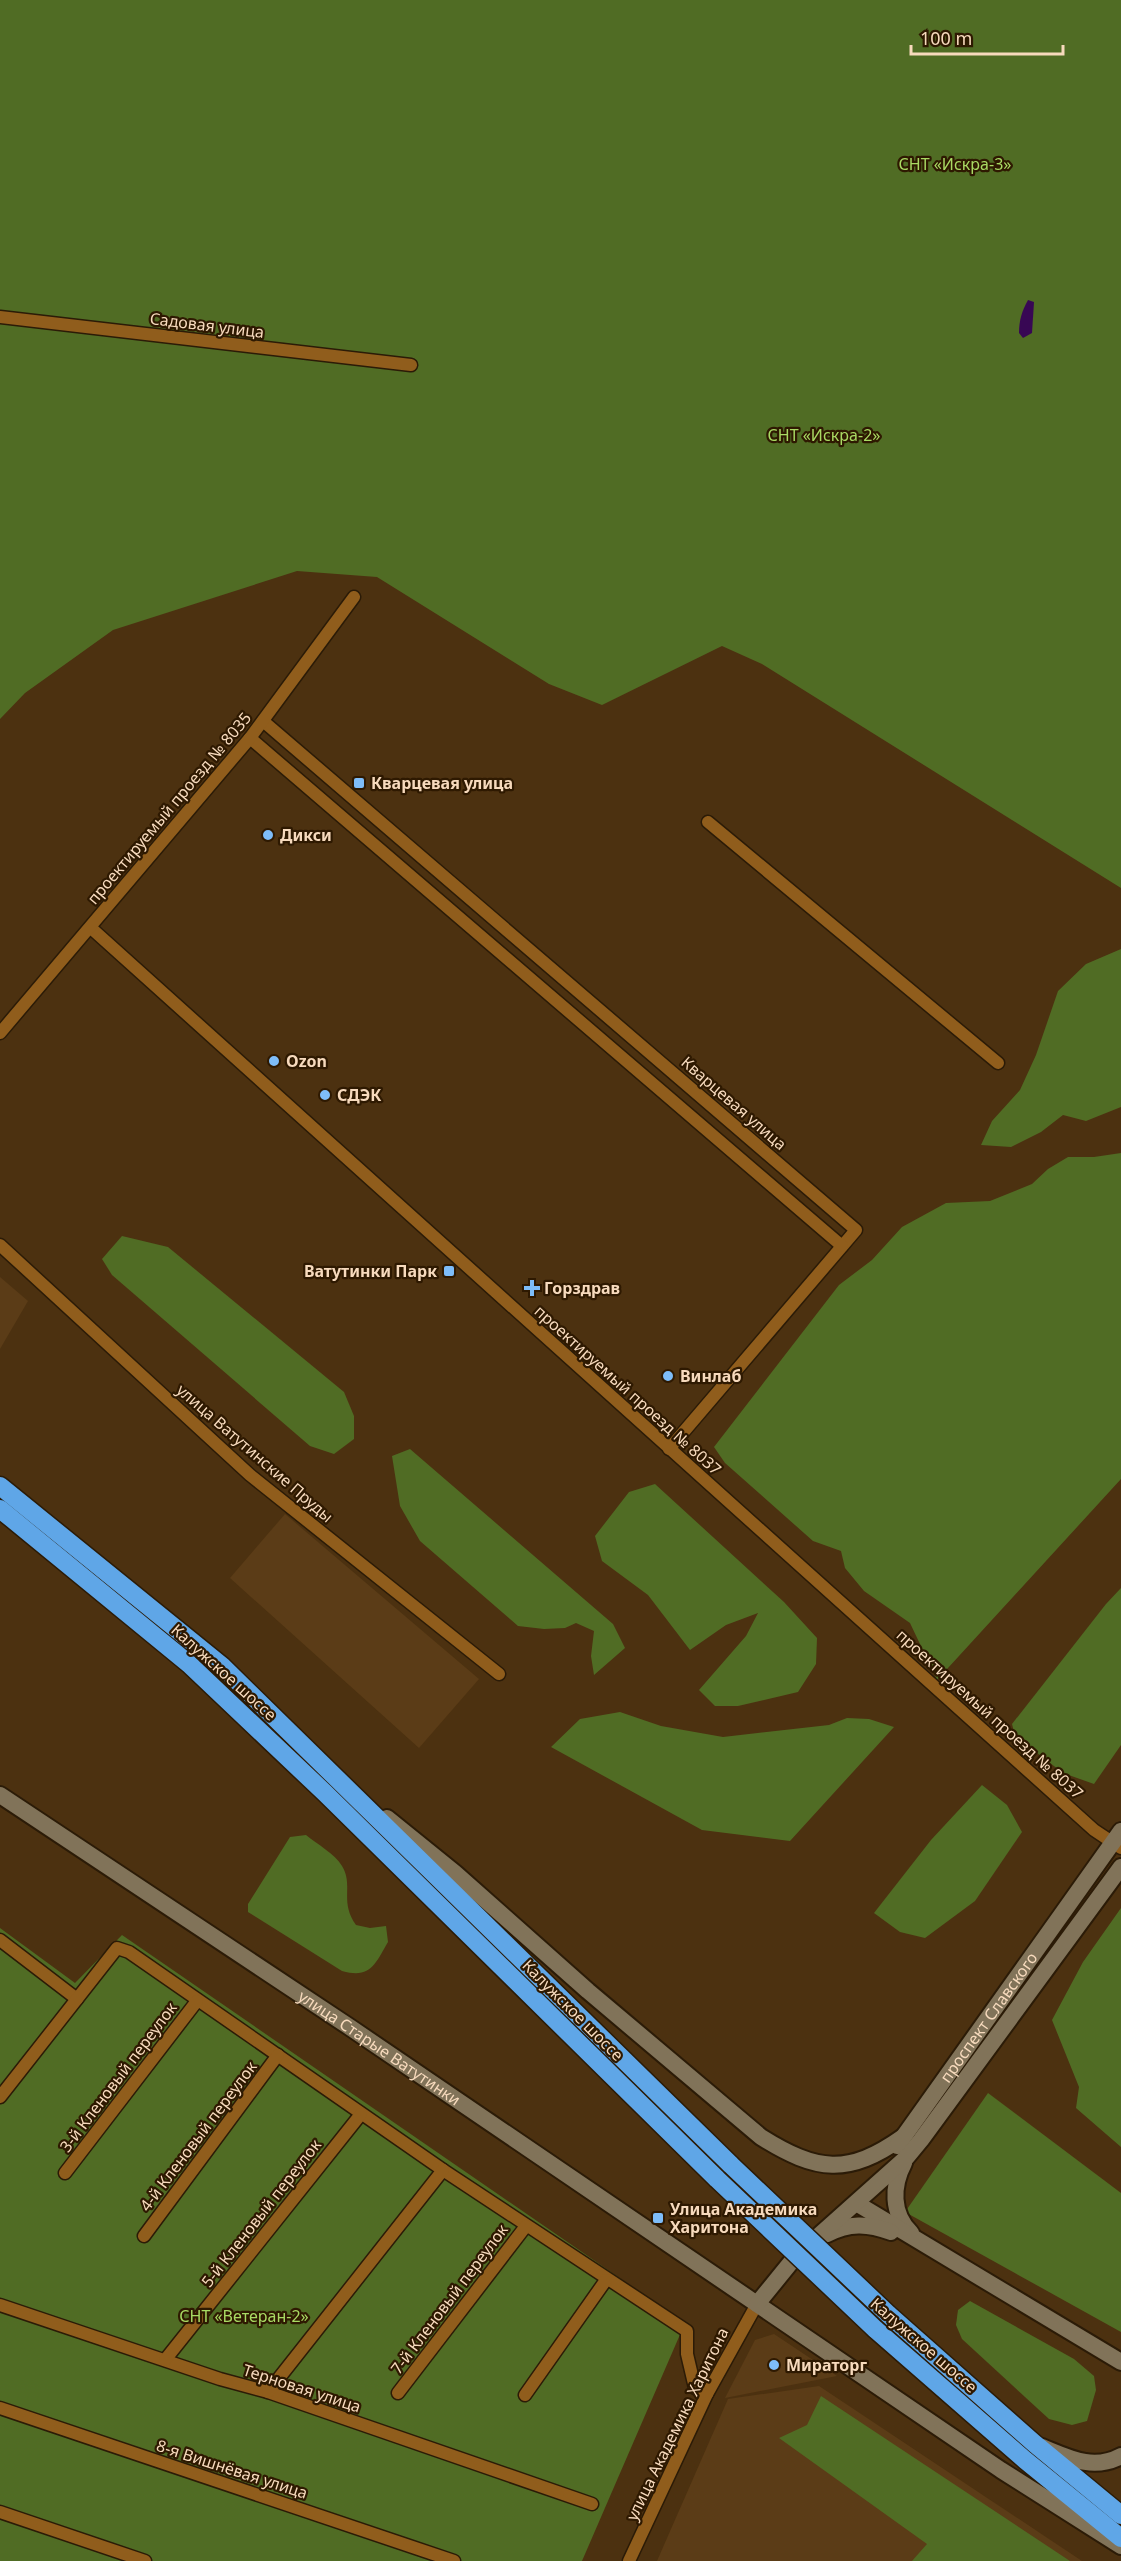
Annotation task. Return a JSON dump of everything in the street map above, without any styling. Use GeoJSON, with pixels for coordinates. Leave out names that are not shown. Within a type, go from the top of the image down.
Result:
{"type":"FeatureCollection","features":[{"type":"Feature","properties":{"kind":"highway","name":"Калужское шоссе"},"geometry":{"type":"LineString","coordinates":[[0,1486],[222,1666],[731,2165],[888,2314],[1035,2444],[1121,2515]]}},
{"type":"Feature","properties":{"kind":"highway","name":"Калужское шоссе"},"geometry":{"type":"LineString","coordinates":[[0,1509],[189,1664],[325,1793],[717,2179],[875,2329],[1025,2460],[1121,2538]]}},
{"type":"Feature","properties":{"kind":"main road"},"geometry":{"type":"LineString","coordinates":[[340,1780],[455,1874],[588,1991],[761,2137],[785,2152],[827,2164],[848,2164],[878,2155],[903,2137]]}},
{"type":"Feature","properties":{"kind":"main road","name":"улица Старые Ватутинки"},"geometry":{"type":"LineString","coordinates":[[0,1795],[351,2028],[757,2304]]}},
{"type":"Feature","properties":{"kind":"main road","name":"проспект Славского"},"geometry":{"type":"LineString","coordinates":[[856,2203],[1118,1841]]}},
{"type":"Feature","properties":{"kind":"main road","name":"проспект Славского"},"geometry":{"type":"LineString","coordinates":[[757,2304],[780,2273],[906,2157],[1121,1867]]}},
{"type":"Feature","properties":{"kind":"main road"},"geometry":{"type":"LineString","coordinates":[[906,2157],[899,2173],[894,2200],[903,2225],[922,2244]]}},
{"type":"Feature","properties":{"kind":"main road"},"geometry":{"type":"LineString","coordinates":[[856,2203],[1121,2362]]}},
{"type":"Feature","properties":{"kind":"main road"},"geometry":{"type":"LineString","coordinates":[[815,2240],[840,2228],[856,2224],[872,2225],[922,2244]]}},
{"type":"Feature","properties":{"kind":"main road"},"geometry":{"type":"LineString","coordinates":[[757,2304],[1061,2510],[1121,2546]]}},
{"type":"Feature","properties":{"kind":"main road"},"geometry":{"type":"LineString","coordinates":[[1035,2444],[1079,2462],[1112,2461],[1121,2456]]}},
{"type":"Feature","properties":{"kind":"street","name":"Садовая улица"},"geometry":{"type":"LineString","coordinates":[[0,317],[411,365]]}},
{"type":"Feature","properties":{"kind":"street","name":"проектируемый проезд № 8035"},"geometry":{"type":"LineString","coordinates":[[0,1033],[250,738],[272,705],[354,597]]}},
{"type":"Feature","properties":{"kind":"street","name":"Кварцевая улица"},"geometry":{"type":"LineString","coordinates":[[263,721],[856,1230],[842,1246]]}},
{"type":"Feature","properties":{"kind":"street"},"geometry":{"type":"LineString","coordinates":[[250,738],[842,1246],[669,1449]]}},
{"type":"Feature","properties":{"kind":"street"},"geometry":{"type":"LineString","coordinates":[[708,822],[998,1063]]}},
{"type":"Feature","properties":{"kind":"street","name":"проектируемый проезд № 8037"},"geometry":{"type":"LineString","coordinates":[[91,928],[1094,1830],[1118,1841]]}},
{"type":"Feature","properties":{"kind":"street","name":"улица Ватутинские Пруды"},"geometry":{"type":"LineString","coordinates":[[0,1245],[250,1475],[499,1674]]}},
{"type":"Feature","properties":{"kind":"street"},"geometry":{"type":"LineString","coordinates":[[0,1940],[77,1999]]}},
{"type":"Feature","properties":{"kind":"street"},"geometry":{"type":"LineString","coordinates":[[0,2097],[117,1948],[143,1961],[197,2001],[279,2055],[443,2170],[606,2280],[687,2331],[687,2354],[692,2380],[695,2388],[707,2394]]}},
{"type":"Feature","properties":{"kind":"street","name":"3-й Кленовый переулок"},"geometry":{"type":"LineString","coordinates":[[65,2173],[197,2001]]}},
{"type":"Feature","properties":{"kind":"street","name":"4-й Кленовый переулок"},"geometry":{"type":"LineString","coordinates":[[144,2236],[279,2055]]}},
{"type":"Feature","properties":{"kind":"street","name":"5-й Кленовый переулок"},"geometry":{"type":"LineString","coordinates":[[165,2360],[361,2114]]}},
{"type":"Feature","properties":{"kind":"street"},"geometry":{"type":"LineString","coordinates":[[268,2392],[443,2170]]}},
{"type":"Feature","properties":{"kind":"street","name":"7-й Кленовый переулок"},"geometry":{"type":"LineString","coordinates":[[398,2392],[526,2226]]}},
{"type":"Feature","properties":{"kind":"street"},"geometry":{"type":"LineString","coordinates":[[525,2395],[606,2280]]}},
{"type":"Feature","properties":{"kind":"street","name":"улица Академика Харитона"},"geometry":{"type":"LineString","coordinates":[[629,2561],[707,2394],[757,2304]]}},
{"type":"Feature","properties":{"kind":"street","name":"Терновая улица"},"geometry":{"type":"LineString","coordinates":[[0,2305],[268,2392],[592,2504]]}},
{"type":"Feature","properties":{"kind":"street","name":"8-я Вишнёвая улица"},"geometry":{"type":"LineString","coordinates":[[0,2408],[454,2561]]}},
{"type":"Feature","properties":{"kind":"street"},"geometry":{"type":"LineString","coordinates":[[0,2512],[145,2561]]}},
{"type":"Feature","properties":{"kind":"shaded area"},"geometry":{"type":"Polygon","coordinates":[[[1028,300],[1034,302],[1032,333],[1023,338],[1019,333],[1020,324],[1028,300]]]}},
{"type":"Feature","properties":{"kind":"shaded area"},"geometry":{"type":"Polygon","coordinates":[[[0,1277],[28,1301],[0,1349],[0,1277]]]}},
{"type":"Feature","properties":{"kind":"shaded area"},"geometry":{"type":"Polygon","coordinates":[[[285,1514],[479,1679],[419,1748],[230,1578],[285,1514]]]}},
{"type":"Feature","properties":{"kind":"shaded area"},"geometry":{"type":"Polygon","coordinates":[[[774,2334],[837,2376],[725,2398],[755,2340],[774,2334]]]}},
{"type":"Feature","properties":{"kind":"shaded area"},"geometry":{"type":"Polygon","coordinates":[[[819,2386],[1082,2561],[657,2561],[728,2399],[819,2386]]]}},
{"type":"Feature","properties":{"kind":"green space"},"geometry":{"type":"Polygon","coordinates":[[[0,0],[1121,0],[1121,888],[762,664],[722,646],[602,705],[549,684],[377,577],[297,571],[113,630],[25,693],[0,719],[0,0]]]}},
{"type":"Feature","properties":{"kind":"green space"},"geometry":{"type":"Polygon","coordinates":[[[1121,949],[1121,1107],[1086,1121],[1063,1115],[1041,1132],[1011,1147],[981,1145],[992,1121],[1020,1090],[1036,1055],[1058,991],[1086,964],[1121,949]]]}},
{"type":"Feature","properties":{"kind":"green space"},"geometry":{"type":"Polygon","coordinates":[[[1121,1153],[1121,1479],[937,1680],[910,1623],[864,1591],[845,1568],[841,1551],[813,1541],[725,1463],[714,1447],[839,1285],[872,1260],[902,1227],[946,1203],[990,1201],[1032,1184],[1048,1169],[1068,1157],[1094,1157],[1121,1153]]]}},
{"type":"Feature","properties":{"kind":"green space"},"geometry":{"type":"Polygon","coordinates":[[[122,1236],[168,1247],[344,1392],[354,1416],[354,1439],[334,1454],[310,1446],[112,1275],[102,1259],[122,1236]]]}},
{"type":"Feature","properties":{"kind":"green space"},"geometry":{"type":"Polygon","coordinates":[[[410,1449],[613,1624],[625,1648],[594,1675],[591,1656],[594,1631],[576,1623],[565,1628],[544,1629],[518,1626],[420,1541],[400,1506],[392,1456],[410,1449]]]}},
{"type":"Feature","properties":{"kind":"green space"},"geometry":{"type":"Polygon","coordinates":[[[655,1484],[784,1602],[817,1638],[816,1664],[798,1692],[738,1706],[715,1706],[699,1690],[746,1636],[758,1613],[726,1625],[690,1650],[648,1595],[602,1561],[595,1536],[629,1492],[655,1484]]]}},
{"type":"Feature","properties":{"kind":"green space"},"geometry":{"type":"Polygon","coordinates":[[[1121,1588],[1121,1745],[1094,1784],[1063,1773],[1015,1736],[1012,1724],[1121,1588]]]}},
{"type":"Feature","properties":{"kind":"green space"},"geometry":{"type":"Polygon","coordinates":[[[620,1712],[661,1726],[723,1737],[829,1725],[847,1718],[869,1719],[894,1727],[790,1841],[702,1830],[551,1747],[580,1719],[620,1712]]]}},
{"type":"Feature","properties":{"kind":"green space"},"geometry":{"type":"Polygon","coordinates":[[[982,1785],[1007,1805],[1022,1832],[975,1901],[925,1938],[900,1932],[874,1913],[931,1840],[982,1785]]]}},
{"type":"Feature","properties":{"kind":"green space"},"geometry":{"type":"Polygon","coordinates":[[[306,1835],[330,1853],[342,1866],[347,1880],[348,1908],[356,1925],[370,1928],[386,1926],[388,1942],[375,1963],[366,1971],[352,1973],[342,1971],[248,1912],[248,1904],[290,1837],[306,1835]]]}},
{"type":"Feature","properties":{"kind":"green space"},"geometry":{"type":"Polygon","coordinates":[[[1121,1908],[1121,2147],[1076,2108],[1079,2087],[1052,2020],[1083,1962],[1121,1908]]]}},
{"type":"Feature","properties":{"kind":"green space","name":"СНТ «Ветеран-2»"},"geometry":{"type":"Polygon","coordinates":[[[0,1928],[75,1983],[122,1935],[685,2323],[582,2561],[0,2561],[0,1928]]]}},
{"type":"Feature","properties":{"kind":"green space"},"geometry":{"type":"Polygon","coordinates":[[[988,2093],[1121,2193],[1121,2332],[905,2212],[988,2093]]]}},
{"type":"Feature","properties":{"kind":"green space"},"geometry":{"type":"Polygon","coordinates":[[[970,2301],[1074,2359],[1094,2376],[1096,2390],[1087,2421],[1072,2425],[1049,2419],[962,2339],[956,2325],[958,2310],[970,2301]]]}},
{"type":"Feature","properties":{"kind":"green space"},"geometry":{"type":"Polygon","coordinates":[[[821,2396],[1070,2561],[912,2561],[927,2544],[779,2438],[807,2425],[821,2396]]]}},
{"type":"Feature","properties":{"kind":"place","name":"Кварцевая улица"},"geometry":{"type":"Point","coordinates":[359,783]}},
{"type":"Feature","properties":{"kind":"place","name":"Дикси"},"geometry":{"type":"Point","coordinates":[268,835]}},
{"type":"Feature","properties":{"kind":"place","name":"Ozon"},"geometry":{"type":"Point","coordinates":[274,1061]}},
{"type":"Feature","properties":{"kind":"place","name":"СДЭК"},"geometry":{"type":"Point","coordinates":[325,1095]}},
{"type":"Feature","properties":{"kind":"place","name":"Ватутинки Парк"},"geometry":{"type":"Point","coordinates":[449,1271]}},
{"type":"Feature","properties":{"kind":"place","name":"Горздрав"},"geometry":{"type":"Point","coordinates":[532,1288]}},
{"type":"Feature","properties":{"kind":"place","name":"Винлаб"},"geometry":{"type":"Point","coordinates":[668,1376]}},
{"type":"Feature","properties":{"kind":"place","name":"Улица Академика Харитона"},"geometry":{"type":"Point","coordinates":[658,2218]}},
{"type":"Feature","properties":{"kind":"place","name":"Мираторг"},"geometry":{"type":"Point","coordinates":[774,2365]}},
{"type":"Feature","properties":{"kind":"park label","name":"СНТ «Искра-3»"},"geometry":{"type":"Point","coordinates":[955,164]}},
{"type":"Feature","properties":{"kind":"park label","name":"СНТ «Искра-2»"},"geometry":{"type":"Point","coordinates":[824,435]}}]}
